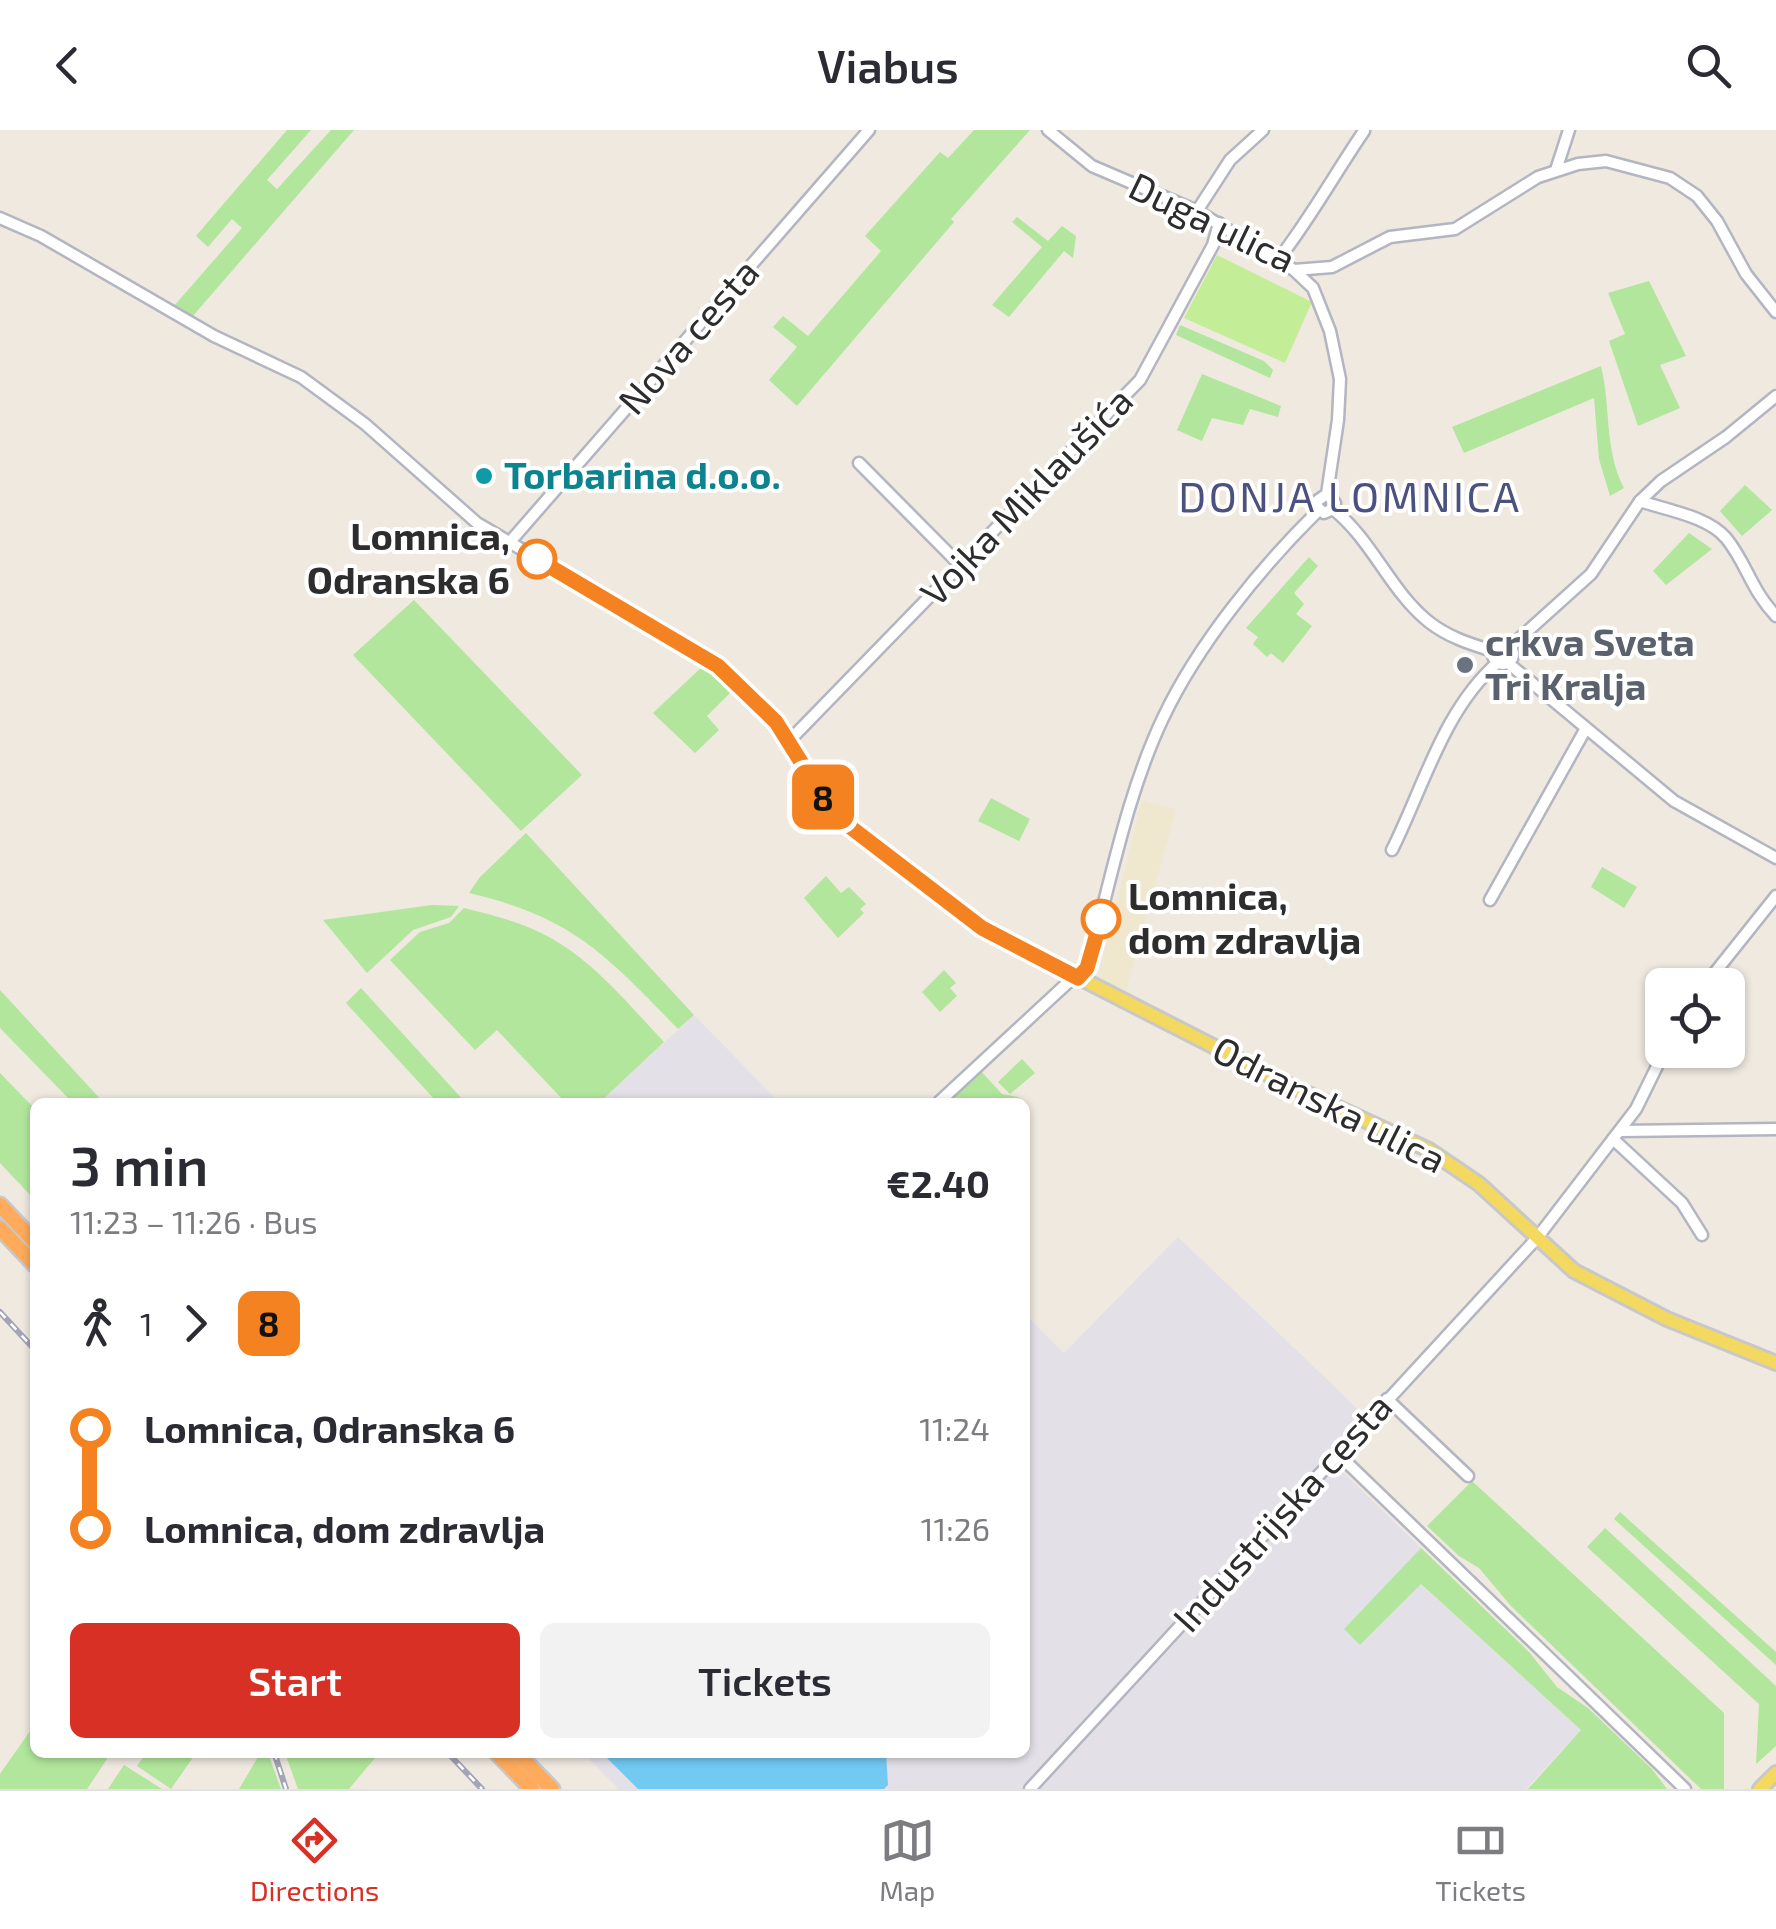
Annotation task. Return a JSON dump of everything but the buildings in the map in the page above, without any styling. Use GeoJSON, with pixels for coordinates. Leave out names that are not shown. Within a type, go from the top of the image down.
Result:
{"type":"FeatureCollection","features":[{"type":"Feature","properties":{"kind":"highway"},"geometry":{"type":"LineString","coordinates":[[0,1204],[30,1237]]}},
{"type":"Feature","properties":{"kind":"highway"},"geometry":{"type":"LineString","coordinates":[[0,1228],[30,1259]]}},
{"type":"Feature","properties":{"kind":"highway"},"geometry":{"type":"LineString","coordinates":[[502,1758],[532,1789]]}},
{"type":"Feature","properties":{"kind":"highway"},"geometry":{"type":"LineString","coordinates":[[522,1758],[552,1789]]}},
{"type":"Feature","properties":{"kind":"main road","name":"Odranska ulica"},"geometry":{"type":"LineString","coordinates":[[1077,977],[1263,1072],[1429,1150],[1479,1184],[1560,1261],[1592,1281],[1681,1325],[1776,1364]]}},
{"type":"Feature","properties":{"kind":"main road"},"geometry":{"type":"LineString","coordinates":[[1760,1789],[1776,1773]]}},
{"type":"Feature","properties":{"kind":"street","name":"Nova cesta"},"geometry":{"type":"LineString","coordinates":[[509,543],[869,130]]}},
{"type":"Feature","properties":{"kind":"street","name":"Duga ulica"},"geometry":{"type":"LineString","coordinates":[[1048,130],[1092,166],[1198,211],[1294,270],[1332,267],[1390,237],[1455,229],[1556,170],[1593,161],[1618,162],[1684,185],[1708,208],[1746,274],[1776,312]]}},
{"type":"Feature","properties":{"kind":"street"},"geometry":{"type":"LineString","coordinates":[[1198,211],[1230,160],[1263,130]]}},
{"type":"Feature","properties":{"kind":"street"},"geometry":{"type":"LineString","coordinates":[[1556,170],[1569,130]]}},
{"type":"Feature","properties":{"kind":"street"},"geometry":{"type":"LineString","coordinates":[[1278,260],[1312,216],[1316,201],[1364,131]]}},
{"type":"Feature","properties":{"kind":"street"},"geometry":{"type":"LineString","coordinates":[[0,218],[61,248],[172,314],[317,387],[366,424],[463,513],[707,659],[764,708],[790,740],[823,797],[858,834],[982,928],[1077,977]]}},
{"type":"Feature","properties":{"kind":"street","name":"Vojka Miklaušića"},"geometry":{"type":"LineString","coordinates":[[790,740],[1140,380],[1213,244],[1219,224]]}},
{"type":"Feature","properties":{"kind":"street"},"geometry":{"type":"LineString","coordinates":[[1213,244],[1238,234]]}},
{"type":"Feature","properties":{"kind":"street"},"geometry":{"type":"LineString","coordinates":[[1294,270],[1318,294],[1339,369],[1338,420],[1327,494]]}},
{"type":"Feature","properties":{"kind":"street"},"geometry":{"type":"LineString","coordinates":[[1510,647],[1591,574],[1640,501],[1674,470],[1726,437],[1776,396]]}},
{"type":"Feature","properties":{"kind":"street"},"geometry":{"type":"LineString","coordinates":[[859,463],[961,566]]}},
{"type":"Feature","properties":{"kind":"street"},"geometry":{"type":"LineString","coordinates":[[1327,494],[1335,500],[1333,510]]}},
{"type":"Feature","properties":{"kind":"street"},"geometry":{"type":"LineString","coordinates":[[943,1098],[1087,968],[1138,781],[1171,703],[1212,636],[1319,510],[1318,498],[1327,494]]}},
{"type":"Feature","properties":{"kind":"street"},"geometry":{"type":"LineString","coordinates":[[1640,501],[1707,524],[1724,535],[1751,585],[1776,616]]}},
{"type":"Feature","properties":{"kind":"street"},"geometry":{"type":"LineString","coordinates":[[1319,510],[1333,510]]}},
{"type":"Feature","properties":{"kind":"street"},"geometry":{"type":"LineString","coordinates":[[1333,510],[1369,544],[1404,596],[1427,620],[1499,659],[1674,801],[1776,858]]}},
{"type":"Feature","properties":{"kind":"street"},"geometry":{"type":"LineString","coordinates":[[1499,659],[1500,644],[1510,647]]}},
{"type":"Feature","properties":{"kind":"street"},"geometry":{"type":"LineString","coordinates":[[1392,850],[1454,713],[1471,687],[1499,659],[1513,654],[1510,647]]}},
{"type":"Feature","properties":{"kind":"street"},"geometry":{"type":"LineString","coordinates":[[1490,900],[1584,730]]}},
{"type":"Feature","properties":{"kind":"street"},"geometry":{"type":"LineString","coordinates":[[1719,968],[1776,896]]}},
{"type":"Feature","properties":{"kind":"street","name":"Industrijska cesta"},"geometry":{"type":"LineString","coordinates":[[1030,1789],[1537,1238],[1646,1094],[1657,1068]]}},
{"type":"Feature","properties":{"kind":"street"},"geometry":{"type":"LineString","coordinates":[[1616,1135],[1776,1129]]}},
{"type":"Feature","properties":{"kind":"street"},"geometry":{"type":"LineString","coordinates":[[1616,1135],[1682,1202],[1702,1235]]}},
{"type":"Feature","properties":{"kind":"street"},"geometry":{"type":"LineString","coordinates":[[1387,1399],[1468,1476]]}},
{"type":"Feature","properties":{"kind":"street"},"geometry":{"type":"LineString","coordinates":[[1337,1454],[1685,1789]]}},
{"type":"Feature","properties":{"kind":"shaded area"},"geometry":{"type":"Polygon","coordinates":[[[1142,800],[1176,809],[1126,992],[1098,977],[1142,800]]]}},
{"type":"Feature","properties":{"kind":"shaded area"},"geometry":{"type":"Polygon","coordinates":[[[694,1015],[775,1098],[604,1098],[694,1015]]]}},
{"type":"Feature","properties":{"kind":"shaded area"},"geometry":{"type":"Polygon","coordinates":[[[1178,1237],[1365,1416],[1323,1462],[1331,1470],[1341,1470],[1421,1548],[1345,1630],[1361,1645],[1420,1584],[1581,1730],[1526,1789],[619,1789],[588,1758],[1030,1758],[1030,1319],[1064,1353],[1178,1237]]]}},
{"type":"Feature","properties":{"kind":"green space"},"geometry":{"type":"Polygon","coordinates":[[[287,130],[311,130],[267,180],[277,189],[331,130],[354,130],[192,317],[174,306],[242,228],[232,219],[208,247],[196,236],[287,130]]]}},
{"type":"Feature","properties":{"kind":"green space"},"geometry":{"type":"Polygon","coordinates":[[[974,130],[1030,130],[797,406],[769,380],[797,347],[773,327],[783,316],[808,336],[881,251],[865,236],[940,152],[948,158],[974,130]]]}},
{"type":"Feature","properties":{"kind":"green space"},"geometry":{"type":"Polygon","coordinates":[[[1017,217],[1048,241],[1062,226],[1076,236],[1073,258],[1064,251],[1009,317],[992,305],[1042,247],[1012,222],[1017,217]]]}},
{"type":"Feature","properties":{"kind":"green space"},"geometry":{"type":"Polygon","coordinates":[[[1217,255],[1312,302],[1285,363],[1184,318],[1217,255]]]}},
{"type":"Feature","properties":{"kind":"green space"},"geometry":{"type":"Polygon","coordinates":[[[1649,281],[1686,356],[1660,365],[1680,408],[1638,426],[1609,341],[1625,334],[1608,293],[1649,281]]]}},
{"type":"Feature","properties":{"kind":"green space"},"geometry":{"type":"Polygon","coordinates":[[[1180,325],[1264,361],[1273,370],[1270,378],[1176,335],[1180,325]]]}},
{"type":"Feature","properties":{"kind":"green space"},"geometry":{"type":"Polygon","coordinates":[[[1601,366],[1613,459],[1624,488],[1610,496],[1599,459],[1594,398],[1464,453],[1452,427],[1601,366]]]}},
{"type":"Feature","properties":{"kind":"green space"},"geometry":{"type":"Polygon","coordinates":[[[1202,374],[1281,406],[1278,417],[1250,409],[1243,425],[1212,418],[1202,441],[1177,430],[1202,374]]]}},
{"type":"Feature","properties":{"kind":"green space"},"geometry":{"type":"Polygon","coordinates":[[[1745,485],[1772,510],[1742,536],[1720,511],[1745,485]]]}},
{"type":"Feature","properties":{"kind":"green space"},"geometry":{"type":"Polygon","coordinates":[[[1689,533],[1712,549],[1666,585],[1653,571],[1689,533]]]}},
{"type":"Feature","properties":{"kind":"green space"},"geometry":{"type":"Polygon","coordinates":[[[1309,557],[1318,566],[1294,593],[1304,604],[1296,614],[1312,626],[1283,663],[1271,653],[1267,657],[1253,644],[1258,637],[1246,628],[1309,557]]]}},
{"type":"Feature","properties":{"kind":"green space"},"geometry":{"type":"Polygon","coordinates":[[[414,600],[582,775],[521,831],[353,655],[414,600]]]}},
{"type":"Feature","properties":{"kind":"green space"},"geometry":{"type":"Polygon","coordinates":[[[704,665],[736,687],[707,716],[719,730],[695,753],[653,713],[704,665]]]}},
{"type":"Feature","properties":{"kind":"green space"},"geometry":{"type":"Polygon","coordinates":[[[991,798],[1030,819],[1019,841],[978,821],[991,798]]]}},
{"type":"Feature","properties":{"kind":"green space"},"geometry":{"type":"Polygon","coordinates":[[[526,833],[694,1015],[678,1029],[608,960],[562,927],[536,914],[469,893],[480,877],[526,833]]]}},
{"type":"Feature","properties":{"kind":"green space"},"geometry":{"type":"Polygon","coordinates":[[[1602,867],[1637,887],[1624,908],[1591,887],[1602,867]]]}},
{"type":"Feature","properties":{"kind":"green space"},"geometry":{"type":"Polygon","coordinates":[[[826,876],[841,893],[849,887],[866,904],[860,909],[864,913],[838,938],[804,898],[826,876]]]}},
{"type":"Feature","properties":{"kind":"green space"},"geometry":{"type":"Polygon","coordinates":[[[432,905],[459,906],[451,917],[413,930],[367,973],[323,920],[432,905]]]}},
{"type":"Feature","properties":{"kind":"green space"},"geometry":{"type":"Polygon","coordinates":[[[464,908],[547,936],[610,984],[664,1042],[604,1098],[561,1098],[497,1030],[475,1050],[390,960],[420,932],[449,923],[464,908]]]}},
{"type":"Feature","properties":{"kind":"green space"},"geometry":{"type":"Polygon","coordinates":[[[944,970],[956,983],[950,988],[957,996],[940,1012],[922,992],[944,970]]]}},
{"type":"Feature","properties":{"kind":"green space"},"geometry":{"type":"Polygon","coordinates":[[[361,988],[461,1098],[433,1098],[346,1003],[361,988]]]}},
{"type":"Feature","properties":{"kind":"green space"},"geometry":{"type":"Polygon","coordinates":[[[0,990],[99,1098],[68,1098],[0,1028],[0,990]]]}},
{"type":"Feature","properties":{"kind":"green space"},"geometry":{"type":"Polygon","coordinates":[[[1022,1059],[1035,1073],[1010,1094],[998,1082],[1022,1059]]]}},
{"type":"Feature","properties":{"kind":"green space"},"geometry":{"type":"Polygon","coordinates":[[[979,1069],[1002,1094],[1019,1098],[947,1098],[979,1069]]]}},
{"type":"Feature","properties":{"kind":"green space"},"geometry":{"type":"Polygon","coordinates":[[[0,1073],[30,1104],[30,1195],[0,1163],[0,1073]]]}},
{"type":"Feature","properties":{"kind":"green space"},"geometry":{"type":"Polygon","coordinates":[[[1472,1481],[1724,1713],[1724,1789],[1701,1789],[1511,1606],[1479,1568],[1459,1556],[1427,1526],[1472,1481]]]}},
{"type":"Feature","properties":{"kind":"green space"},"geometry":{"type":"Polygon","coordinates":[[[1620,1512],[1776,1652],[1776,1665],[1614,1519],[1620,1512]]]}},
{"type":"Feature","properties":{"kind":"green space"},"geometry":{"type":"Polygon","coordinates":[[[1605,1528],[1776,1686],[1776,1746],[1756,1764],[1759,1704],[1587,1547],[1605,1528]]]}},
{"type":"Feature","properties":{"kind":"green space"},"geometry":{"type":"Polygon","coordinates":[[[1421,1548],[1529,1652],[1557,1687],[1588,1708],[1652,1769],[1667,1789],[1528,1789],[1581,1730],[1421,1584],[1360,1645],[1344,1629],[1421,1548]]]}},
{"type":"Feature","properties":{"kind":"green space"},"geometry":{"type":"Polygon","coordinates":[[[30,1731],[30,1758],[108,1758],[87,1789],[0,1789],[0,1774],[30,1731]]]}},
{"type":"Feature","properties":{"kind":"green space"},"geometry":{"type":"Polygon","coordinates":[[[142,1758],[193,1758],[171,1789],[137,1766],[142,1758]]]}},
{"type":"Feature","properties":{"kind":"green space"},"geometry":{"type":"Polygon","coordinates":[[[257,1758],[270,1758],[281,1789],[239,1789],[257,1758]]]}},
{"type":"Feature","properties":{"kind":"green space"},"geometry":{"type":"Polygon","coordinates":[[[287,1758],[375,1758],[349,1789],[298,1789],[287,1758]]]}},
{"type":"Feature","properties":{"kind":"green space"},"geometry":{"type":"Polygon","coordinates":[[[124,1765],[162,1789],[108,1789],[124,1765]]]}},
{"type":"Feature","properties":{"kind":"water"},"geometry":{"type":"Polygon","coordinates":[[[607,1758],[886,1758],[888,1785],[884,1789],[638,1789],[607,1758]]]}},
{"type":"Feature","properties":{"kind":"railway"},"geometry":{"type":"LineString","coordinates":[[0,1312],[30,1345]]}},
{"type":"Feature","properties":{"kind":"railway"},"geometry":{"type":"LineString","coordinates":[[276,1758],[286,1789]]}},
{"type":"Feature","properties":{"kind":"railway"},"geometry":{"type":"LineString","coordinates":[[453,1758],[482,1789]]}},
{"type":"Feature","properties":{"kind":"bus line","name":"8"},"geometry":{"type":"LineString","coordinates":[[537,559],[718,666],[776,722],[838,816],[982,928],[1078,978],[1087,968],[1101,919]]}},
{"type":"Feature","properties":{"kind":"place","name":"Torbarina d.o.o."},"geometry":{"type":"Point","coordinates":[484,476]}},
{"type":"Feature","properties":{"kind":"place","name":"Lomnica, Odranska 6"},"geometry":{"type":"Point","coordinates":[537,559]}},
{"type":"Feature","properties":{"kind":"place","name":"crkva Sveta Tri Kralja"},"geometry":{"type":"Point","coordinates":[1465,665]}},
{"type":"Feature","properties":{"kind":"place","name":"Lomnica, dom zdravlja"},"geometry":{"type":"Point","coordinates":[1101,919]}},
{"type":"Feature","properties":{"kind":"district","name":"DONJA LOMNICA"},"geometry":{"type":"Point","coordinates":[1350,497]}}]}
